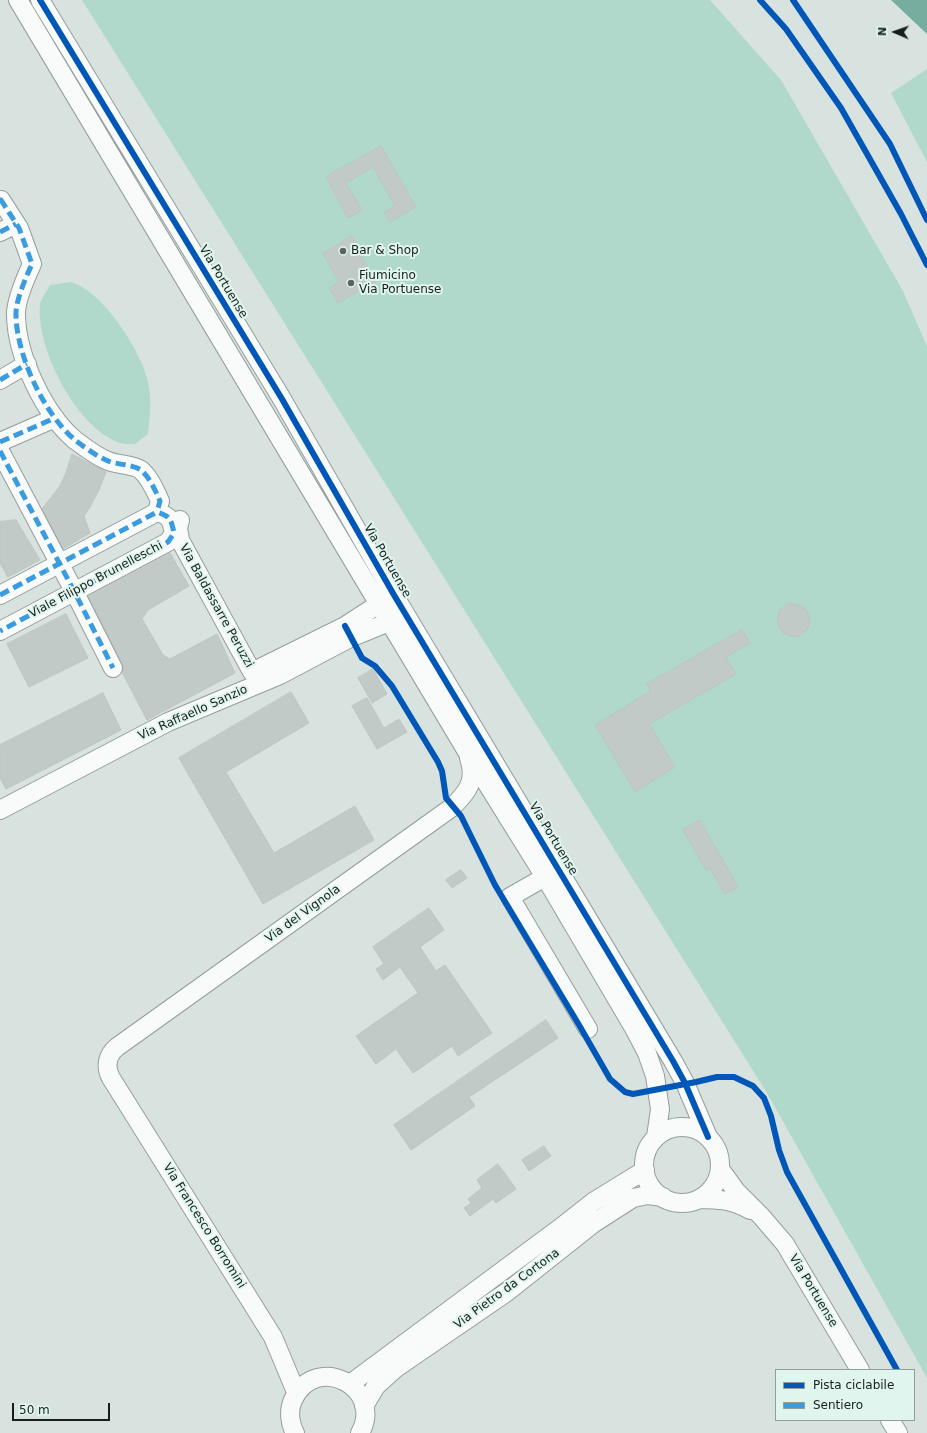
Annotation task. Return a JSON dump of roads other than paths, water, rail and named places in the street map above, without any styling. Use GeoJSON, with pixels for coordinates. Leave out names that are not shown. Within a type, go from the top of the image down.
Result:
{"type":"FeatureCollection","features":[{"type":"Feature","properties":{"kind":"street"},"geometry":{"type":"LineString","coordinates":[[18,0],[389,622],[545,877],[636,1030],[647,1053],[655,1076],[660,1109],[656,1137],[647,1152],[645,1161],[645,1170],[651,1186],[663,1197],[678,1202],[690,1202],[699,1199],[714,1186],[720,1169],[719,1156],[715,1146],[708,1138],[697,1130],[683,1127],[671,1129],[656,1137]]}},
{"type":"Feature","properties":{"kind":"street","name":"Via Portuense"},"geometry":{"type":"LineString","coordinates":[[40,0],[282,399],[398,601],[673,1061],[685,1084],[708,1138]]}},
{"type":"Feature","properties":{"kind":"street"},"geometry":{"type":"LineString","coordinates":[[0,200],[16,224],[32,264],[24,282],[15,315],[20,347],[37,389],[54,418],[75,440],[106,460],[140,469],[148,478],[160,501],[156,512],[0,596]]}},
{"type":"Feature","properties":{"kind":"street"},"geometry":{"type":"LineString","coordinates":[[0,232],[16,224]]}},
{"type":"Feature","properties":{"kind":"street"},"geometry":{"type":"LineString","coordinates":[[0,380],[27,364]]}},
{"type":"Feature","properties":{"kind":"street"},"geometry":{"type":"LineString","coordinates":[[0,442],[54,418]]}},
{"type":"Feature","properties":{"kind":"street"},"geometry":{"type":"LineString","coordinates":[[0,450],[60,563],[113,668]]}},
{"type":"Feature","properties":{"kind":"street","name":"Viale Filippo Brunelleschi"},"geometry":{"type":"LineString","coordinates":[[0,631],[168,542],[174,532],[172,521],[166,515],[156,512]]}},
{"type":"Feature","properties":{"kind":"street","name":"Via Baldassarre Peruzzi"},"geometry":{"type":"LineString","coordinates":[[180,517],[178,528],[180,540],[252,672],[345,626],[379,604]]}},
{"type":"Feature","properties":{"kind":"street","name":"Via Raffaello Sanzio"},"geometry":{"type":"LineString","coordinates":[[0,810],[168,722],[280,675],[350,638],[389,622]]}},
{"type":"Feature","properties":{"kind":"street","name":"Via del Vignola"},"geometry":{"type":"LineString","coordinates":[[108,1063],[110,1054],[117,1047],[451,808],[466,792],[470,782],[471,766],[466,750]]}},
{"type":"Feature","properties":{"kind":"street"},"geometry":{"type":"LineString","coordinates":[[545,877],[510,897],[588,1029]]}},
{"type":"Feature","properties":{"kind":"street","name":"Via Francesco Borromini"},"geometry":{"type":"LineString","coordinates":[[108,1063],[108,1070],[111,1078],[273,1337],[296,1392]]}},
{"type":"Feature","properties":{"kind":"street","name":"Via Portuense"},"geometry":{"type":"LineString","coordinates":[[720,1169],[736,1192],[761,1216],[784,1244],[859,1369]]}},
{"type":"Feature","properties":{"kind":"street","name":"Via Pietro da Cortona"},"geometry":{"type":"LineString","coordinates":[[350,1384],[593,1202],[645,1170]]}},
{"type":"Feature","properties":{"kind":"street","name":"Via Pietro da Cortona"},"geometry":{"type":"LineString","coordinates":[[364,1406],[376,1386],[396,1368],[507,1292],[594,1223],[633,1198],[648,1195],[663,1197]]}},
{"type":"Feature","properties":{"kind":"street","name":"Via Portuense"},"geometry":{"type":"LineString","coordinates":[[699,1199],[724,1199],[740,1204],[761,1216]]}},
{"type":"Feature","properties":{"kind":"street"},"geometry":{"type":"LineString","coordinates":[[289,1431],[291,1403],[296,1392],[305,1384],[316,1378],[328,1376],[339,1378],[350,1384],[361,1398],[364,1406],[365,1419],[360,1433]]}},
{"type":"Feature","properties":{"kind":"street"},"geometry":{"type":"LineString","coordinates":[[891,1421],[898,1433]]}},
{"type":"Feature","properties":{"kind":"place","name":"Bar & Shop"},"geometry":{"type":"Point","coordinates":[343,251]}},
{"type":"Feature","properties":{"kind":"place","name":"Fiumicino Via Portuense"},"geometry":{"type":"Point","coordinates":[351,283]}}]}
